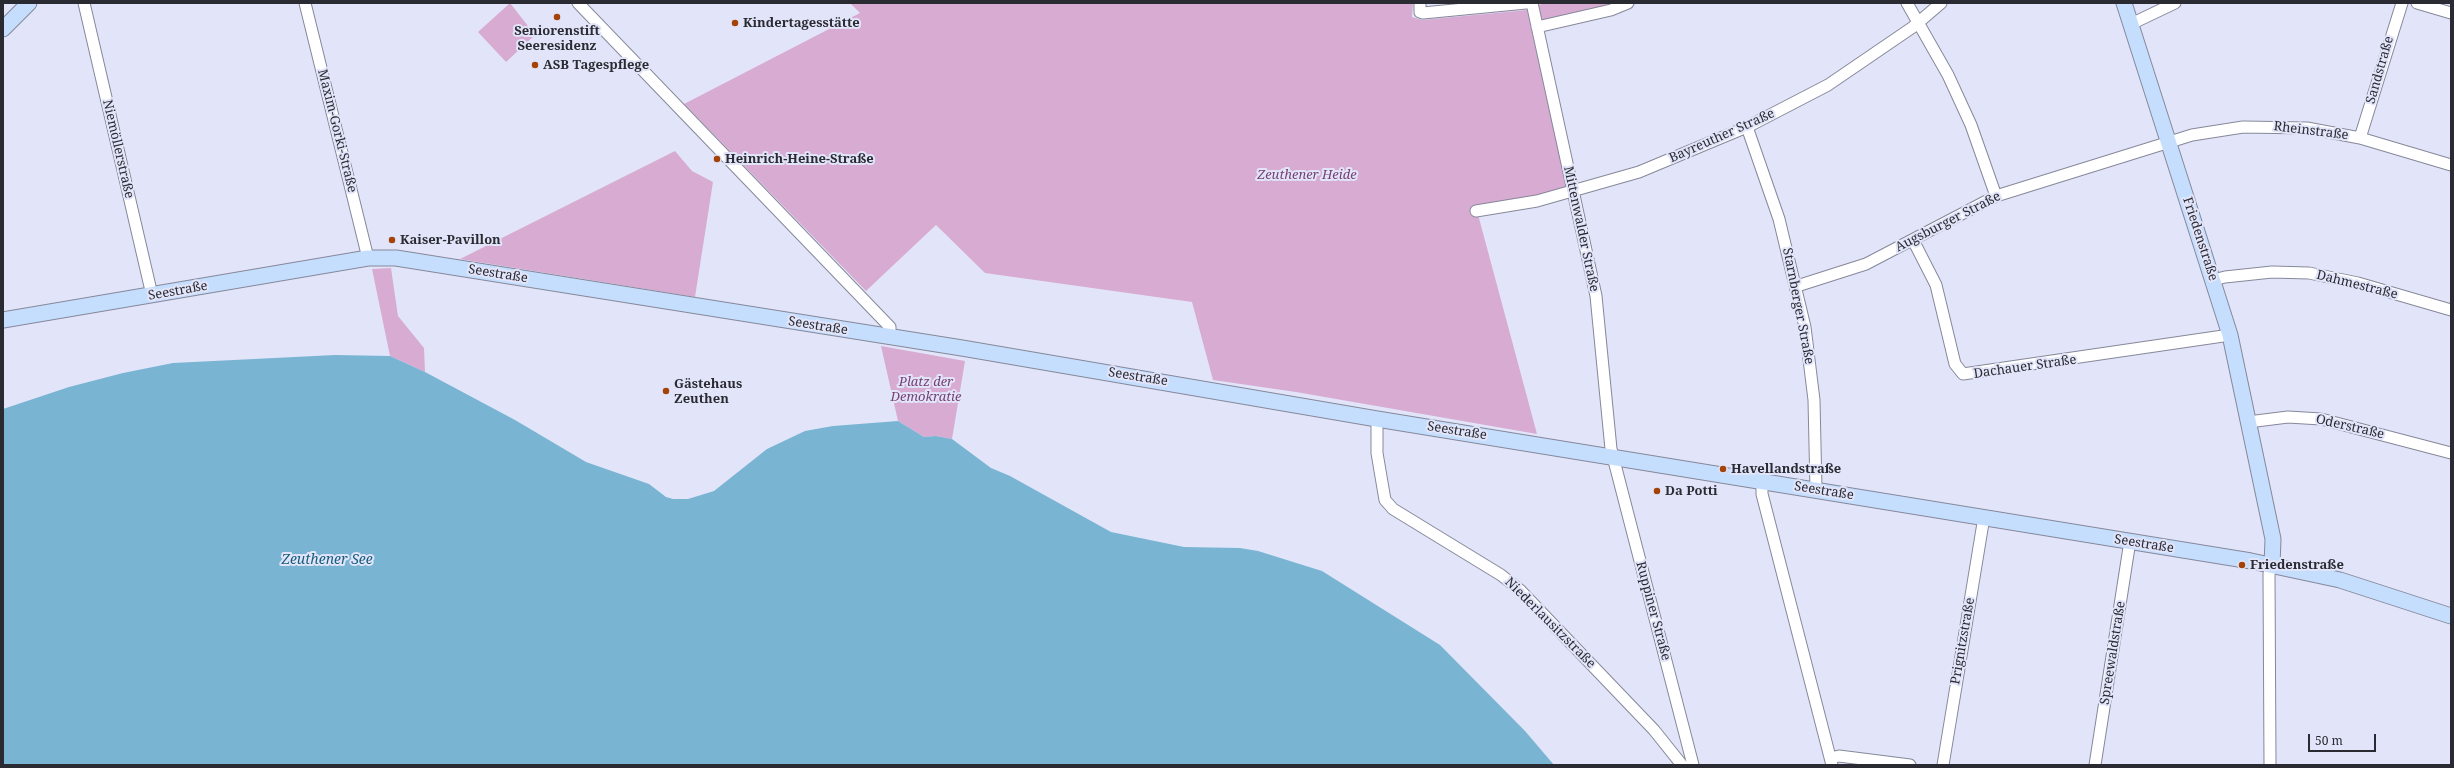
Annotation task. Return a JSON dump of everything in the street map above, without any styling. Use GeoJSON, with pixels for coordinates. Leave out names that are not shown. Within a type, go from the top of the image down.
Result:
{"type":"FeatureCollection","features":[{"type":"Feature","properties":{"kind":"main road"},"geometry":{"type":"LineString","coordinates":[[3,29],[28,3]]}},
{"type":"Feature","properties":{"kind":"main road","name":"Friedenstraße"},"geometry":{"type":"LineString","coordinates":[[2124,3],[2230,335],[2273,540],[2272,565]]}},
{"type":"Feature","properties":{"kind":"main road","name":"Seestraße"},"geometry":{"type":"LineString","coordinates":[[3,320],[368,258],[413,261],[890,337],[2272,565],[2350,583],[2451,616]]}},
{"type":"Feature","properties":{"kind":"street","name":"Niemöllerstraße"},"geometry":{"type":"LineString","coordinates":[[84,3],[152,295]]}},
{"type":"Feature","properties":{"kind":"street","name":"Maxim-Gorki-Straße"},"geometry":{"type":"LineString","coordinates":[[305,3],[368,258]]}},
{"type":"Feature","properties":{"kind":"street"},"geometry":{"type":"LineString","coordinates":[[578,3],[890,327],[890,337]]}},
{"type":"Feature","properties":{"kind":"street"},"geometry":{"type":"LineString","coordinates":[[1420,7],[1469,10],[1526,3]]}},
{"type":"Feature","properties":{"kind":"street","name":"Mittenwalder Straße"},"geometry":{"type":"LineString","coordinates":[[1532,3],[1596,296],[1613,457]]}},
{"type":"Feature","properties":{"kind":"street"},"geometry":{"type":"LineString","coordinates":[[1537,27],[1611,10],[1628,3]]}},
{"type":"Feature","properties":{"kind":"street"},"geometry":{"type":"LineString","coordinates":[[1908,3],[1948,75],[1971,125],[1996,196]]}},
{"type":"Feature","properties":{"kind":"street","name":"Bayreuther Straße"},"geometry":{"type":"LineString","coordinates":[[1476,212],[1538,201],[1649,169],[1746,127],[1828,85],[1918,23],[1941,3]]}},
{"type":"Feature","properties":{"kind":"street"},"geometry":{"type":"LineString","coordinates":[[2131,24],[2175,3]]}},
{"type":"Feature","properties":{"kind":"street","name":"Sandstraße"},"geometry":{"type":"LineString","coordinates":[[2360,138],[2402,3]]}},
{"type":"Feature","properties":{"kind":"street"},"geometry":{"type":"LineString","coordinates":[[2417,3],[2451,13]]}},
{"type":"Feature","properties":{"kind":"street","name":"Rheinstraße"},"geometry":{"type":"LineString","coordinates":[[2169,141],[2220,129],[2264,126],[2307,128],[2360,138],[2451,165]]}},
{"type":"Feature","properties":{"kind":"street","name":"Starnberger Straße"},"geometry":{"type":"LineString","coordinates":[[1746,127],[1776,210],[1797,286],[1812,376],[1817,451],[1816,490]]}},
{"type":"Feature","properties":{"kind":"street","name":"Augsburger Straße"},"geometry":{"type":"LineString","coordinates":[[1797,286],[1866,264],[1996,196],[2169,141]]}},
{"type":"Feature","properties":{"kind":"street","name":"Dachauer Straße"},"geometry":{"type":"LineString","coordinates":[[1913,240],[1936,285],[1956,364],[1963,374],[2230,335]]}},
{"type":"Feature","properties":{"kind":"street","name":"Dahmestraße"},"geometry":{"type":"LineString","coordinates":[[2213,280],[2272,272],[2309,273],[2358,283],[2451,310]]}},
{"type":"Feature","properties":{"kind":"street","name":"Oderstraße"},"geometry":{"type":"LineString","coordinates":[[2248,422],[2288,417],[2321,419],[2451,453]]}},
{"type":"Feature","properties":{"kind":"street","name":"Niederlausitzstraße"},"geometry":{"type":"LineString","coordinates":[[1378,418],[1377,453],[1385,500],[1393,509],[1501,575],[1520,590],[1649,725],[1682,765]]}},
{"type":"Feature","properties":{"kind":"street","name":"Ruppiner Straße"},"geometry":{"type":"LineString","coordinates":[[1613,457],[1693,765]]}},
{"type":"Feature","properties":{"kind":"street"},"geometry":{"type":"LineString","coordinates":[[1762,481],[1762,494],[1831,762],[1840,756],[1910,765]]}},
{"type":"Feature","properties":{"kind":"street","name":"Prignitzstraße"},"geometry":{"type":"LineString","coordinates":[[1943,765],[1984,517]]}},
{"type":"Feature","properties":{"kind":"street","name":"Spreewaldstraße"},"geometry":{"type":"LineString","coordinates":[[2095,765],[2130,541]]}},
{"type":"Feature","properties":{"kind":"street","name":"Friedenstraße"},"geometry":{"type":"LineString","coordinates":[[2270,765],[2270,574],[2272,565]]}},
{"type":"Feature","properties":{"kind":"street"},"geometry":{"type":"LineString","coordinates":[[2270,765],[2275,765]]}},
{"type":"Feature","properties":{"kind":"green space"},"geometry":{"type":"Polygon","coordinates":[[[510,3],[535,35],[506,62],[478,32],[510,3]]]}},
{"type":"Feature","properties":{"kind":"green space","name":"Zeuthener Heide"},"geometry":{"type":"Polygon","coordinates":[[[850,3],[1413,3],[1412,17],[1422,20],[1527,10],[1567,189],[1476,207],[1537,434],[1296,392],[1213,380],[1192,302],[985,273],[936,225],[866,291],[684,104],[860,13],[850,3]]]}},
{"type":"Feature","properties":{"kind":"green space"},"geometry":{"type":"Polygon","coordinates":[[[1546,3],[1618,3],[1541,21],[1537,14],[1538,5],[1546,3]]]}},
{"type":"Feature","properties":{"kind":"green space"},"geometry":{"type":"Polygon","coordinates":[[[675,151],[692,171],[713,182],[695,297],[460,259],[675,151]]]}},
{"type":"Feature","properties":{"kind":"green space"},"geometry":{"type":"Polygon","coordinates":[[[391,268],[398,316],[424,348],[425,372],[390,356],[372,269],[391,268]]]}},
{"type":"Feature","properties":{"kind":"green space","name":"Platz der Demokratie"},"geometry":{"type":"Polygon","coordinates":[[[881,346],[965,361],[952,439],[936,436],[924,437],[898,421],[881,346]]]}},
{"type":"Feature","properties":{"kind":"water","name":"Zeuthener See"},"geometry":{"type":"Polygon","coordinates":[[[335,355],[390,356],[425,372],[515,420],[586,462],[649,484],[666,497],[673,499],[688,499],[714,491],[767,449],[805,431],[833,426],[898,421],[924,437],[936,436],[952,439],[991,468],[1010,476],[1111,532],[1184,547],[1240,548],[1258,551],[1322,571],[1440,645],[1525,731],[1554,765],[3,765],[3,409],[69,387],[123,373],[173,363],[335,355]]]}},
{"type":"Feature","properties":{"kind":"place","name":"Seniorenstift Seeresidenz"},"geometry":{"type":"Point","coordinates":[557,17]}},
{"type":"Feature","properties":{"kind":"place","name":"Kindertagesstätte"},"geometry":{"type":"Point","coordinates":[735,23]}},
{"type":"Feature","properties":{"kind":"place","name":"ASB Tagespflege"},"geometry":{"type":"Point","coordinates":[535,65]}},
{"type":"Feature","properties":{"kind":"place","name":"Heinrich-Heine-Straße"},"geometry":{"type":"Point","coordinates":[717,159]}},
{"type":"Feature","properties":{"kind":"place","name":"Kaiser-Pavillon"},"geometry":{"type":"Point","coordinates":[392,240]}},
{"type":"Feature","properties":{"kind":"place","name":"Gästehaus Zeuthen"},"geometry":{"type":"Point","coordinates":[666,391]}},
{"type":"Feature","properties":{"kind":"place","name":"Havellandstraße"},"geometry":{"type":"Point","coordinates":[1723,469]}},
{"type":"Feature","properties":{"kind":"place","name":"Da Potti"},"geometry":{"type":"Point","coordinates":[1657,491]}},
{"type":"Feature","properties":{"kind":"place","name":"Friedenstraße"},"geometry":{"type":"Point","coordinates":[2242,565]}}]}
